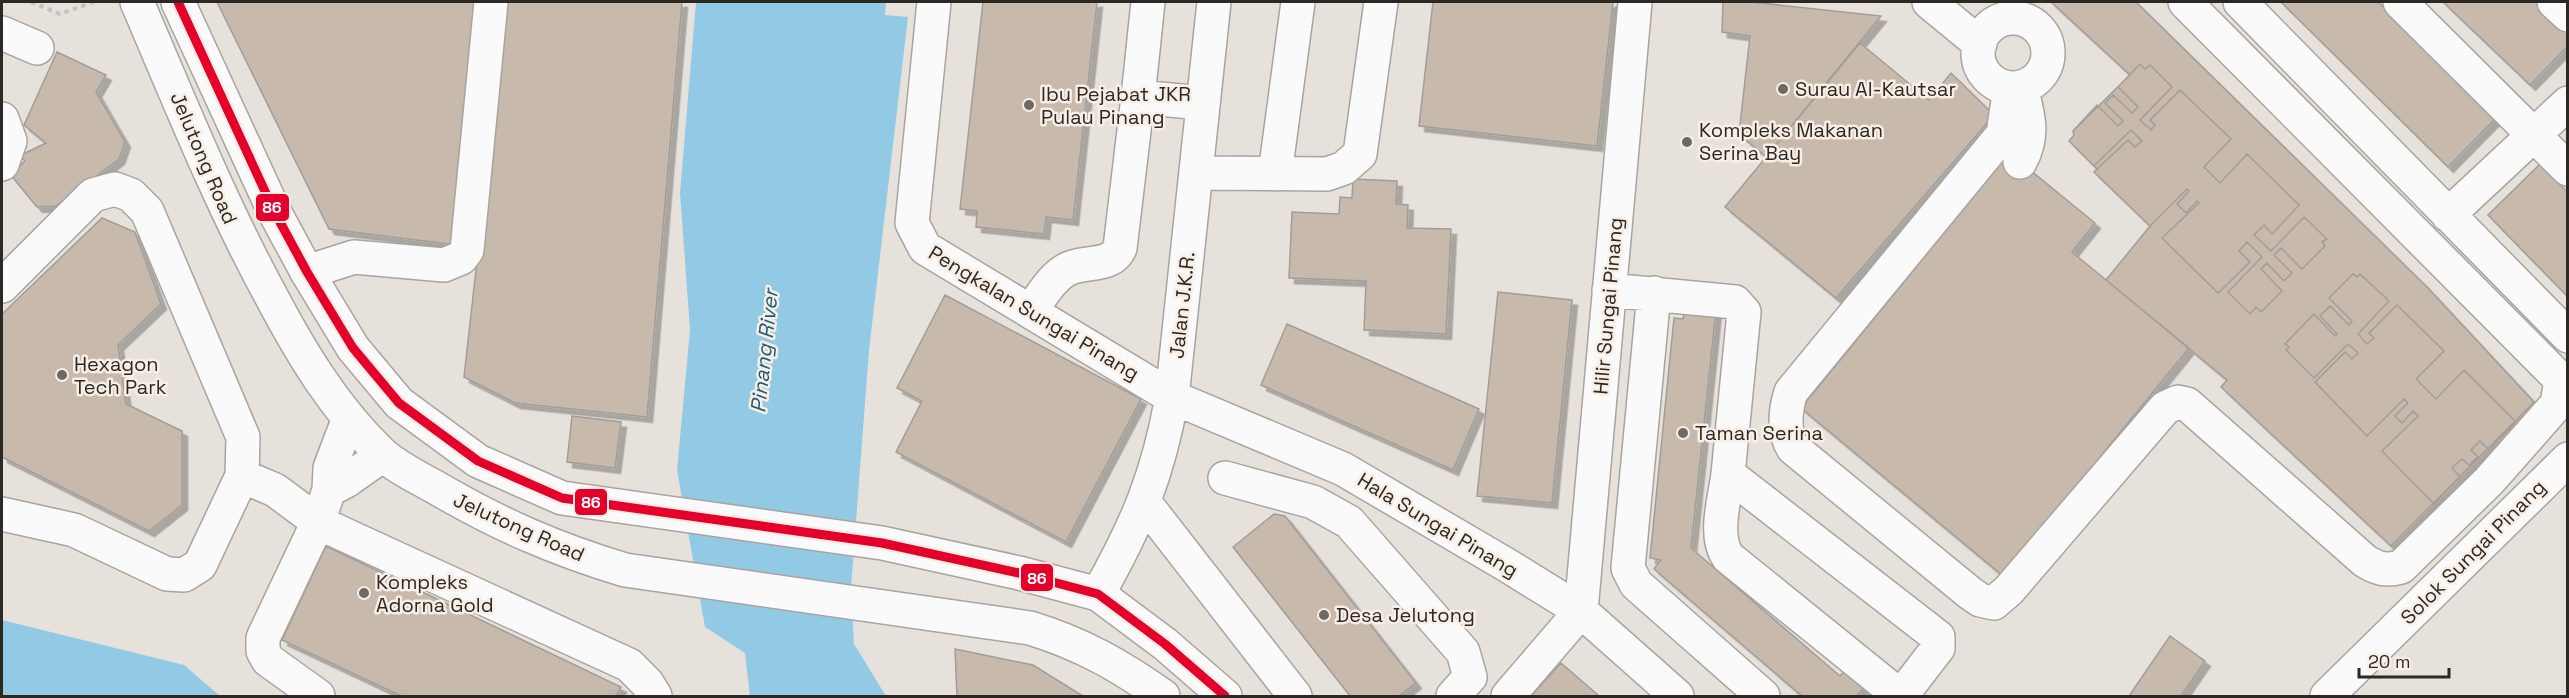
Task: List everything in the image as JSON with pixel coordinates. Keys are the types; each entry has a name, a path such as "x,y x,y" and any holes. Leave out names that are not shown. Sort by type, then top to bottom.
{"street":[{"name":"Jelutong Road","path":"136,2 231,223 318,378 382,455 484,516 562,551 625,570 1030,628 1070,640 1117,664 1162,696"},
{"name":"Jelutong Road","path":"178,2 274,211 307,272 353,348 399,403 478,461 562,498 882,543 1019,573 1098,594 1165,644 1225,696"},
{"path":"307,272 354,257 444,265 461,258 467,250 491,2"},
{"name":"Pengkalan Sungai Pinang","path":"934,2 912,223 925,248 1172,397"},
{"path":"1031,310 1058,275 1081,264 1112,260 1117,256 1120,248 1148,2"},
{"name":"Jalan J.K.R.","path":"1098,594 1129,538 1164,446 1172,397 1214,2"},
{"path":"1275,174 1298,2"},
{"path":"1196,173 1327,174 1344,168 1360,154 1381,2"},
{"name":"Hilir Sungai Pinang","path":"1581,612 1635,2"},
{"path":"1929,2 1980,44"},
{"path":"2015,88 2003,134 1791,392 1786,405 1787,438 1793,448 1980,600 1994,603 2001,598 2165,408 2178,402 2187,404 2376,568 2389,570 2401,567 2489,481 2557,404 2560,387 2558,377 2186,2"},
{"path":"2240,2 2568,336"},
{"path":"2400,2 2568,169"},
{"path":"2554,2 2568,15"},
{"path":"2003,10 2031,22 2040,30 2049,52 2047,64 2032,82 2015,88 1998,85 1988,78 1979,56 1980,44 2003,10"},
{"path":"2,33 37,48"},
{"path":"2015,88 2031,126 2029,142 2020,162"},
{"path":"1138,97 1202,103"},
{"path":"2448,215 2568,103"},
{"path":"2,119 10,141 2,164"},
{"path":"2,286 93,195 115,189 131,195 147,211 243,437 242,476 200,565 184,575 167,574 74,530 2,514"},
{"path":"1610,290 1735,302 1744,312 1720,534 1721,548 1728,557 1900,696 1938,648 1938,637 1728,474"},
{"path":"1654,293 1628,568 1636,584 1763,696"},
{"name":"Hala Sungai Pinang","path":"1172,397 1343,469 1581,612 1677,696"},
{"path":"318,696 268,660 263,651 263,638 318,522 329,490 330,468 349,418"},
{"path":"329,490 346,481 382,455"},
{"name":"Solok Sungai Pinang","path":"2327,696 2568,459"},
{"path":"242,476 275,490 318,522 629,665 647,683 655,696"},
{"path":"1225,478 1312,502 1349,522 1463,652 1470,676 1453,696"},
{"path":"2489,481 2518,508"},
{"path":"1144,503 1295,696"},
{"path":"1129,538 1171,549 1191,564"},
{"path":"1508,696 1581,612"}],"path":[{"path":"31,2 60,14 93,2"}],"water":[{"name":"Pinang River","path":"696,2 886,2 885,15 908,17 869,350 851,588 854,644 886,696 750,696 745,653 705,627 677,470 690,330 680,193"},
{"path":"2,620 184,665 220,696 2,696"}],"building":[{"path":"217,2 483,2 456,245 329,229"},
{"path":"506,2 682,2 647,417 515,403 464,377"},
{"name":"Ibu Pejabat JKR Pulau Pinang","path":"983,2 1097,2 1073,220 1046,217 1044,234 976,227 977,211 960,209"},
{"path":"1433,2 1613,2 1597,146 1419,126"},
{"name":"Surau Al-Kautsar","path":"1723,2 1751,2 1881,16 1766,157 1739,134 1750,36 1722,32"},
{"path":"2051,2 2136,2 2427,287 2534,402 2391,546 2221,387 2227,380 2106,280 2150,226 2094,172 2097,169 2069,141 2074,135 2073,131 2130,75"},
{"path":"2281,2 2378,2 2496,118 2448,167"},
{"path":"2443,2 2535,2 2568,33 2568,46 2530,85"},
{"path":"1860,43 1929,100 1951,73 1994,115 1836,298 1725,207"},
{"path":"57,52 106,75 96,92 125,142 119,159 56,206 37,207 10,174 25,161 19,156 46,143 24,125"},
{"path":"2140,64 2145,69 2150,65 2172,87 2140,120 2151,130 2155,125 2150,120 2180,90 2231,139 2204,167 2220,183 2247,154 2299,205 2272,234 2264,225 2254,235 2271,251 2304,217 2327,239 2322,242 2325,246 2302,269 2281,248 2274,255 2292,273 2284,281 2267,263 2261,269 2282,291 2261,312 2256,307 2250,314 2228,292 2262,257 2247,242 2239,251 2250,262 2218,293 2162,238 2199,203 2197,201 2186,213 2177,204 2189,191 2187,189 2150,226 2094,172 2128,140 2135,147 2142,141 2131,130 2094,166 2069,141 2074,135 2073,131 2097,105 2118,126 2123,121 2105,103 2113,95 2132,113 2138,107 2118,87"},
{"path":"2009,153 2095,223 2072,252 2189,348 2003,576 1801,408"},
{"path":"2540,164 2568,193 2568,297 2488,215"},
{"path":"1353,179 1397,181 1396,204 1408,205 1407,228 1451,229 1446,334 1364,330 1366,281 1289,278 1292,212 1339,214 1340,197 1352,198"},
{"name":"Hexagon Tech Park","path":"102,218 135,232 161,304 118,345 126,404 182,431 182,505 149,531 2,457 2,314"},
{"path":"2353,274 2357,277 2360,274 2389,301 2358,334 2367,344 2374,338 2369,333 2397,305 2444,351 2416,379 2436,399 2464,370 2516,422 2489,450 2480,441 2471,450 2478,457 2469,465 2462,459 2452,468 2460,477 2434,504 2382,451 2418,416 2413,411 2402,423 2395,416 2408,403 2404,399 2367,436 2315,382 2345,352 2352,359 2358,353 2348,344 2314,378 2286,350 2289,347 2285,344 2314,314 2335,336 2337,334 2320,316 2330,306 2349,325 2352,321 2329,298"},
{"path":"1498,292 1572,300 1552,503 1477,496"},
{"path":"945,295 1141,399 1066,542 896,452 922,401 897,388"},
{"name":"Taman Serina","path":"1685,306 1716,310 1691,548 1840,676 1846,669 1865,686 1857,696 1802,696 1654,569 1661,560 1650,558 1674,318 1683,319"},
{"path":"1287,324 1479,409 1453,470 1261,385"},
{"path":"572,416 621,422 615,468 567,462"},
{"name":"Desa Jelutong","path":"1274,514 1285,516 1416,683 1399,696 1350,696 1233,547"},
{"name":"Kompleks Adorna Gold","path":"326,546 621,687 616,696 401,696 282,640"},
{"path":"2170,636 2205,661 2181,696 2129,696"},
{"path":"955,649 1033,665 1083,696 957,696"},
{"path":"1561,663 1599,696 1531,696"}],"transit line":[{"name":"86","path":"178,2 274,211 307,272 353,348 399,403 478,461 562,498 882,543 1019,573 1098,594 1165,644 1225,696"}],"place":[{"name":"Surau Al-Kautsar","path":"1783,89"},
{"name":"Ibu Pejabat JKR Pulau Pinang","path":"1029,105"},
{"name":"Kompleks Makanan Serina Bay","path":"1687,142"},
{"name":"Hexagon Tech Park","path":"62,375"},
{"name":"Taman Serina","path":"1683,433"},
{"name":"Kompleks Adorna Gold","path":"364,593"},
{"name":"Desa Jelutong","path":"1324,615"}]}
